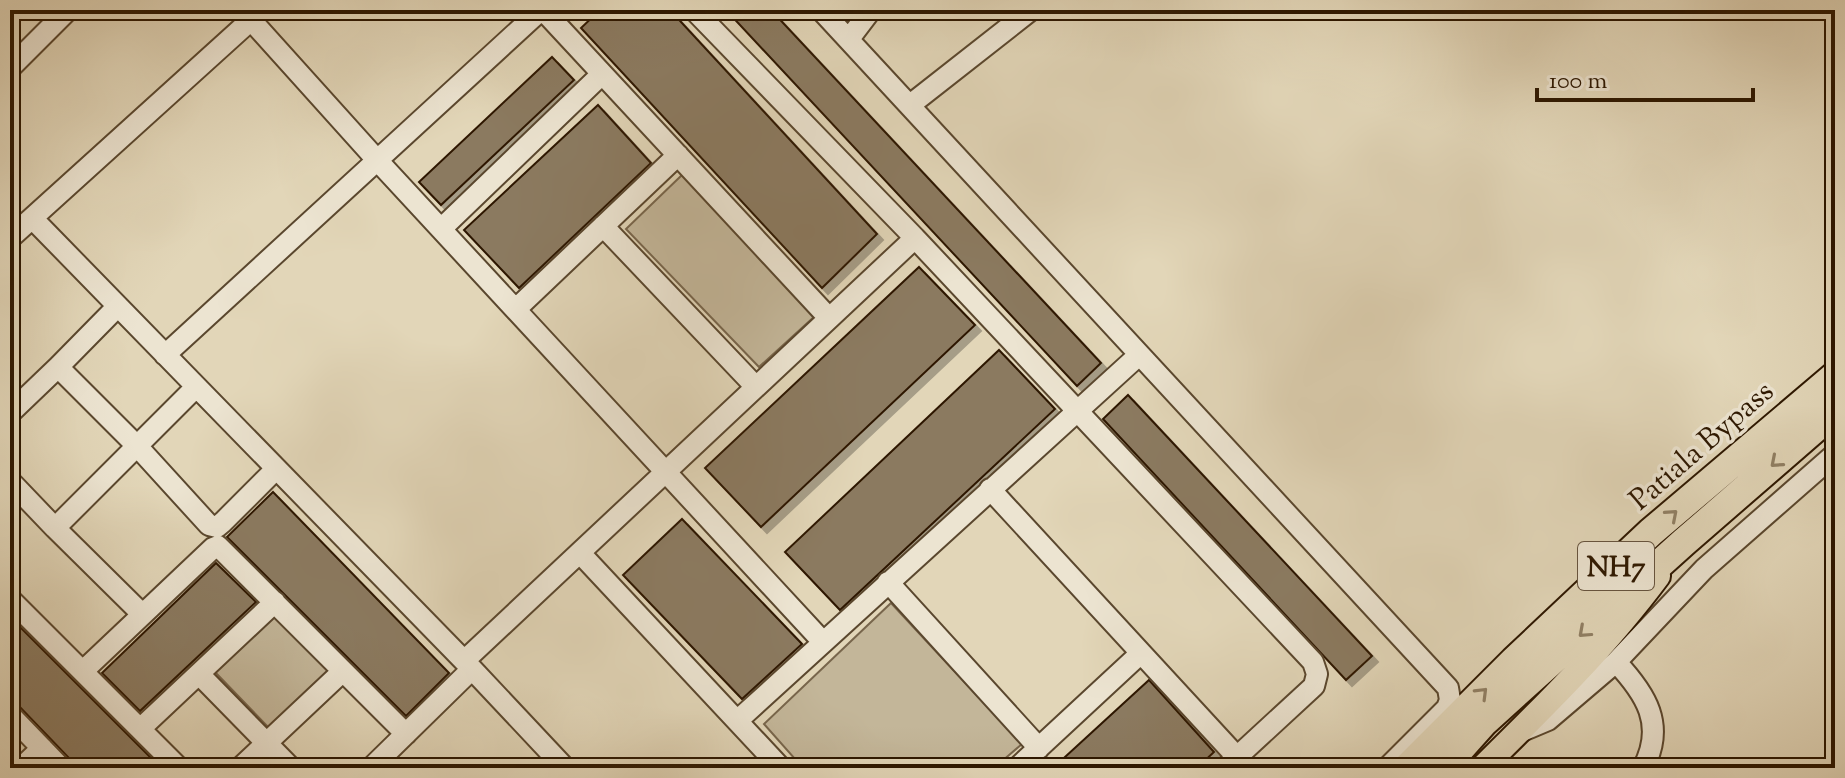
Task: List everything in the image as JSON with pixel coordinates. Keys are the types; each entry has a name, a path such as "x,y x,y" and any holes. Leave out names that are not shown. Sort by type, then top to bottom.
{"highway":[{"name":"Patiala Bypass","path":"1407,768 1514,661 1651,532 1835,376"},
{"name":"Patiala Bypass","path":"1684,542 1835,411"},
{"name":"NH7","path":"1443,768 1484,722 1684,542"}],"main road":[{"path":"1482,768 1631,612 1684,542"}],"street":[{"path":"10,68 68,10"},
{"path":"165,355 542,10 829,318"},
{"path":"694,10 915,238 1313,662 1317,674 1314,686 1231,762 1141,653 990,489"},
{"path":"821,10 1448,688 1450,700 1447,708 1387,768"},
{"path":"849,39 871,10"},
{"path":"910,105 1031,10"},
{"path":"565,768 117,307 19,225 252,14 377,160 823,642"},
{"path":"441,229 602,74"},
{"path":"516,309 678,155"},
{"path":"603,226 756,387"},
{"path":"371,768 580,553 915,238"},
{"path":"10,413 117,307"},
{"path":"737,721 1139,355"},
{"path":"58,367 137,446 209,525 217,527 223,522 276,469"},
{"path":"55,528 196,387"},
{"path":"1518,732 1548,720 1616,662 1704,569 1835,454"},
{"path":"10,481 142,614"},
{"path":"83,671 218,546 406,734"},
{"path":"580,553 781,768"},
{"path":"888,582 1039,748"},
{"path":"10,599 179,768"},
{"path":"140,729 275,602"},
{"path":"1017,768 1141,653"},
{"path":"1616,662 1638,686 1649,707 1654,730 1650,754 1643,768"},
{"path":"240,768 343,671"},
{"path":"199,674 291,768"},
{"path":"10,715 61,768"},
{"path":"21,768 42,748"}],"shaded area":[{"path":"683,174 815,316 759,367 626,229"},
{"path":"891,603 1022,744 994,768 803,768 764,724"},
{"path":"276,611 332,669 268,727 214,671"}],"building":[{"path":"600,10 670,10 877,234 822,288 581,28"},
{"path":"726,10 771,10 1101,363 1077,386"},
{"path":"552,57 574,80 441,205 419,182"},
{"path":"598,105 651,163 519,288 464,230"},
{"path":"919,267 975,325 761,527 705,468"},
{"path":"999,350 1055,409 840,610 785,552"},
{"path":"1128,395 1372,656 1346,680 1103,419"},
{"path":"273,492 449,673 406,716 227,537"},
{"path":"682,519 802,644 742,699 623,575"},
{"path":"216,563 256,602 140,711 102,673"},
{"path":"10,617 161,768 74,768 70,759 19,706 10,702"},
{"path":"1149,680 1214,752 1197,768 1053,768"}]}
